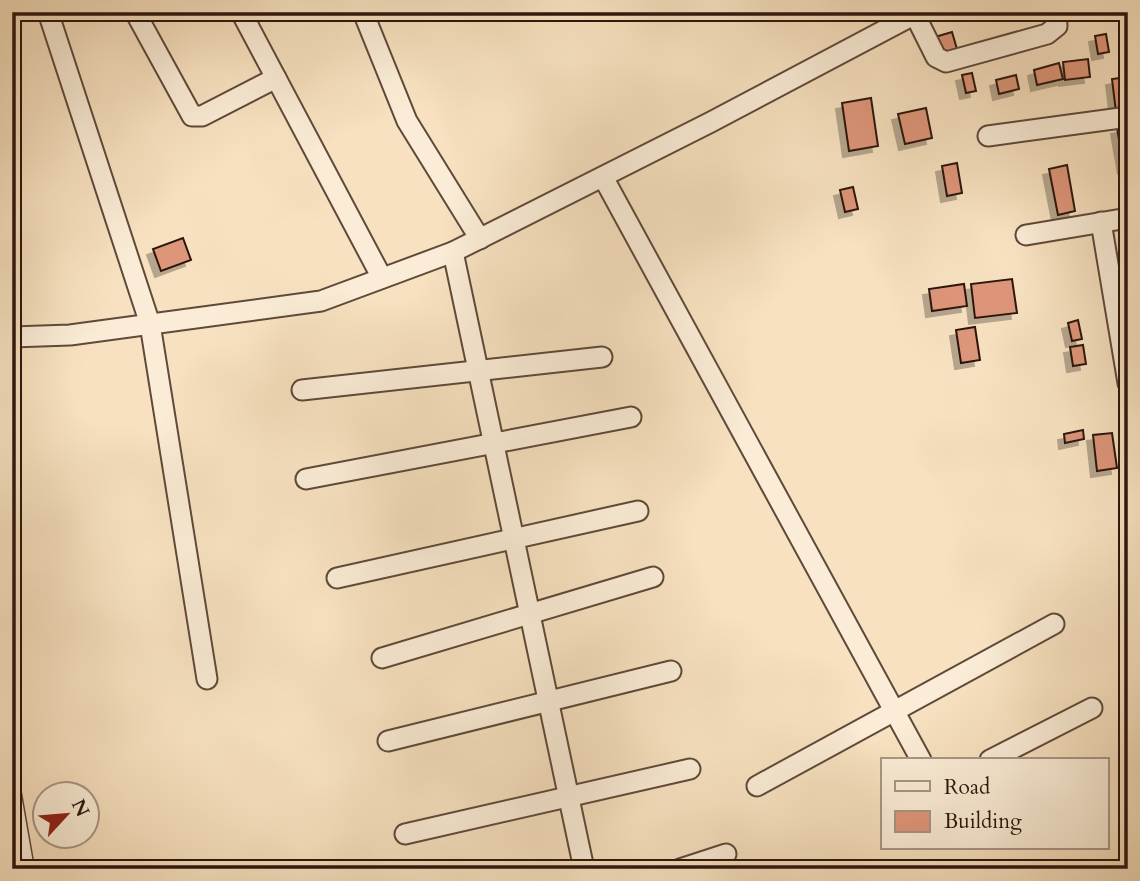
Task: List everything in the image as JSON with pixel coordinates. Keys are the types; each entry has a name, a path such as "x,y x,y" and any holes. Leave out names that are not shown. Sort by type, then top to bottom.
{"street":[{"path":"48,12 150,324 207,679"},
{"path":"135,12 192,116 202,116 276,78"},
{"path":"241,12 382,278"},
{"path":"363,12 407,121 480,239"},
{"path":"12,337 70,335 321,301 453,252 480,239 917,13 936,57 946,62 1047,34 1057,26 1056,12"},
{"path":"988,136 1128,117"},
{"path":"603,177 920,758"},
{"path":"1026,235 1128,218"},
{"path":"1101,222 1128,383"},
{"path":"453,252 584,869"},
{"path":"302,390 602,357"},
{"path":"306,479 631,417"},
{"path":"337,578 638,511"},
{"path":"382,658 653,577"},
{"path":"757,786 1054,624"},
{"path":"388,741 671,671"},
{"path":"994,758 1092,708"},
{"path":"405,834 690,769"},
{"path":"680,869 726,854"}],"lane":[{"path":"12,772 29,869"}],"building":[{"path":"952,32 957,49 940,54 935,37"},
{"path":"1106,34 1109,52 1098,54 1095,36"},
{"path":"1088,59 1090,77 1065,80 1063,62"},
{"path":"1059,63 1063,79 1037,85 1034,70"},
{"path":"972,73 976,91 966,93 962,75"},
{"path":"1016,75 1019,89 999,94 996,80"},
{"path":"1128,77 1128,110 1116,112 1112,79"},
{"path":"871,98 878,146 849,151 842,103"},
{"path":"926,108 932,138 905,144 898,114"},
{"path":"1128,126 1128,168 1124,168 1117,128"},
{"path":"957,163 962,193 947,196 942,166"},
{"path":"1067,165 1075,211 1058,215 1049,169"},
{"path":"853,187 858,209 845,212 840,190"},
{"path":"183,238 191,260 161,271 153,249"},
{"path":"1012,279 1017,313 975,318 971,284"},
{"path":"964,284 967,306 932,311 929,289"},
{"path":"1078,320 1082,339 1072,341 1068,323"},
{"path":"975,327 980,360 961,363 956,330"},
{"path":"1083,345 1086,364 1073,366 1070,347"},
{"path":"1083,430 1084,439 1065,443 1064,434"},
{"path":"1112,433 1117,468 1097,471 1093,435"}]}
